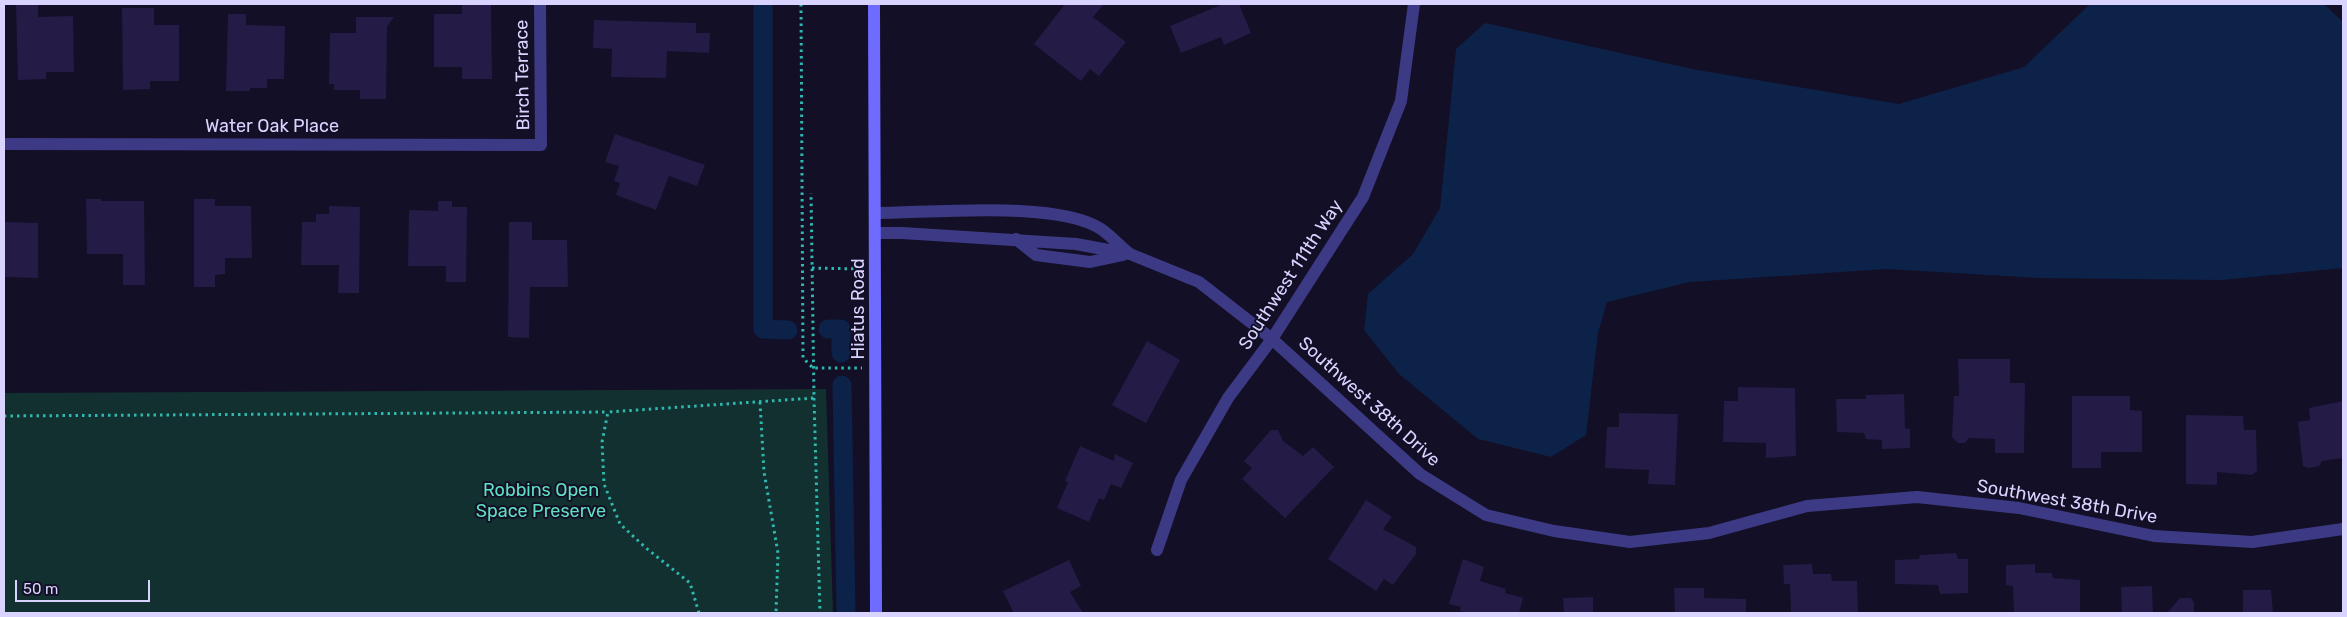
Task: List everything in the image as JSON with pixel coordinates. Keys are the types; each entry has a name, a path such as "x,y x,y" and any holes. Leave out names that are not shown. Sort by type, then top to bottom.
{"street":[{"name":"Birch Terrace","path":"540,4 541,145"},
{"name":"Hiatus Road","path":"874,4 876,613"},
{"name":"Southwest 111th Way","path":"1157,550 1181,480 1228,398 1272,339 1363,197 1401,101 1414,4"},
{"name":"Water Oak Place","path":"4,144 541,145"},
{"name":"Southwest 38th Drive","path":"876,213 1007,211 1063,215 1100,228 1130,254"},
{"name":"Southwest 38th Drive","path":"876,233 1016,239 1076,244 1130,254 1199,282 1272,339 1420,474 1486,515 1554,531 1630,542 1709,533 1807,506 1917,497 2019,508 2154,536 2252,542 2343,530"}],"path":[{"path":"801,4 803,358 813,368 876,368"},
{"path":"811,193 813,368 820,613"},
{"path":"812,268 860,269"},
{"path":"4,416 608,412 814,398"},
{"path":"760,402 764,472 778,553 776,613"},
{"path":"608,412 602,442 604,484 620,524 646,548 690,583 699,613"}],"green space":[{"name":"Robbins Open Space Preserve","path":"826,389 833,613 4,613 4,393"}],"water":[{"path":"2090,4 2324,4 2343,22 2343,268 2222,280 2039,278 1887,269 1690,282 1607,302 1598,333 1586,435 1551,457 1478,439 1399,374 1364,330 1368,294 1413,254 1440,208 1456,49 1485,23 1692,69 1899,104 2024,67"}],"building":[{"path":"16,4 38,4 38,17 73,16 74,72 46,72 46,79 18,80"},
{"path":"462,4 491,4 492,79 462,79 462,67 434,67 434,14 462,14"},
{"path":"1065,4 1104,4 1093,17 1126,42 1099,76 1090,69 1081,81 1034,44"},
{"path":"1223,4 1239,4 1251,33 1224,45 1221,37 1181,53 1170,26"},
{"path":"122,8 154,8 154,25 179,25 179,81 150,81 150,89 123,90"},
{"path":"228,14 246,14 246,25 285,26 284,79 267,79 267,88 250,88 250,91 226,91"},
{"path":"356,17 394,17 387,27 386,99 360,99 360,90 334,90 334,84 329,84 330,33 356,33"},
{"path":"594,20 696,23 696,33 710,33 709,53 667,51 666,78 611,77 612,49 593,48"},
{"path":"615,134 705,165 697,186 669,176 656,210 616,195 620,183 614,181 619,166 605,162"},
{"path":"86,199 144,201 145,285 123,285 123,254 87,254"},
{"path":"194,199 215,199 215,206 251,206 252,258 225,258 225,274 215,275 215,287 194,287"},
{"path":"438,201 452,201 452,207 467,207 466,282 446,282 446,266 408,266 409,210 438,211"},
{"path":"329,206 360,207 359,293 338,293 339,265 301,265 302,222 316,222 316,214 329,214"},
{"path":"4,222 38,223 38,278 4,277"},
{"path":"509,222 532,222 532,240 567,240 568,287 530,287 529,338 508,337"},
{"path":"1147,341 1180,360 1146,423 1112,405"},
{"path":"1958,359 2010,359 2010,383 2025,383 2024,453 1995,453 1995,439 1969,438 1965,443 1958,443 1952,437 1954,396 1959,396"},
{"path":"1738,387 1795,388 1796,456 1766,458 1766,443 1723,442 1724,401 1738,401"},
{"path":"1904,394 1905,428 1910,429 1910,448 1882,449 1882,440 1866,439 1864,433 1837,432 1836,399 1866,399 1866,395"},
{"path":"2072,396 2130,396 2130,410 2142,411 2142,452 2101,452 2101,468 2072,468"},
{"path":"2343,401 2343,458 2322,461 2319,466 2309,468 2303,466 2298,422 2310,420 2309,408"},
{"path":"1619,413 1678,414 1675,485 1648,484 1649,470 1605,468 1607,427 1619,427"},
{"path":"2186,415 2243,416 2244,430 2256,430 2257,471 2252,475 2217,472 2217,485 2186,484"},
{"path":"1271,430 1278,430 1283,441 1303,456 1313,447 1334,467 1285,518 1242,479 1252,468 1244,461"},
{"path":"1080,446 1114,461 1115,454 1133,463 1121,488 1111,484 1104,500 1099,498 1089,522 1057,508 1068,482 1065,481"},
{"path":"1366,500 1392,517 1383,529 1416,547 1416,554 1393,585 1384,579 1376,591 1328,559"},
{"path":"1956,553 1958,559 1968,559 1968,593 1940,594 1938,585 1895,584 1895,560 1919,559 1920,555"},
{"path":"1463,559 1484,567 1480,581 1506,589 1505,593 1523,598 1519,613 1468,613 1460,611 1461,607 1449,604"},
{"path":"1069,560 1081,586 1070,592 1083,613 1014,613 1003,591"},
{"path":"1812,564 1813,574 1831,574 1832,581 1857,581 1858,613 1791,613 1790,584 1784,584 1783,565"},
{"path":"2035,564 2035,573 2052,573 2053,578 2080,580 2080,613 2014,613 2013,586 2006,585 2006,565"},
{"path":"2152,586 2153,613 2122,613 2121,587"},
{"path":"1674,588 1704,588 1704,598 1746,599 1746,613 1675,613"},
{"path":"2243,590 2271,590 2273,613 2243,613"},
{"path":"1593,597 1593,613 1564,613 1563,598"},
{"path":"2180,598 2191,598 2194,603 2194,613 2167,613"}],"waterway":[{"path":"763,4 763,329 788,330"},
{"path":"828,329 841,329 841,353"},
{"path":"842,385 846,613"}]}
